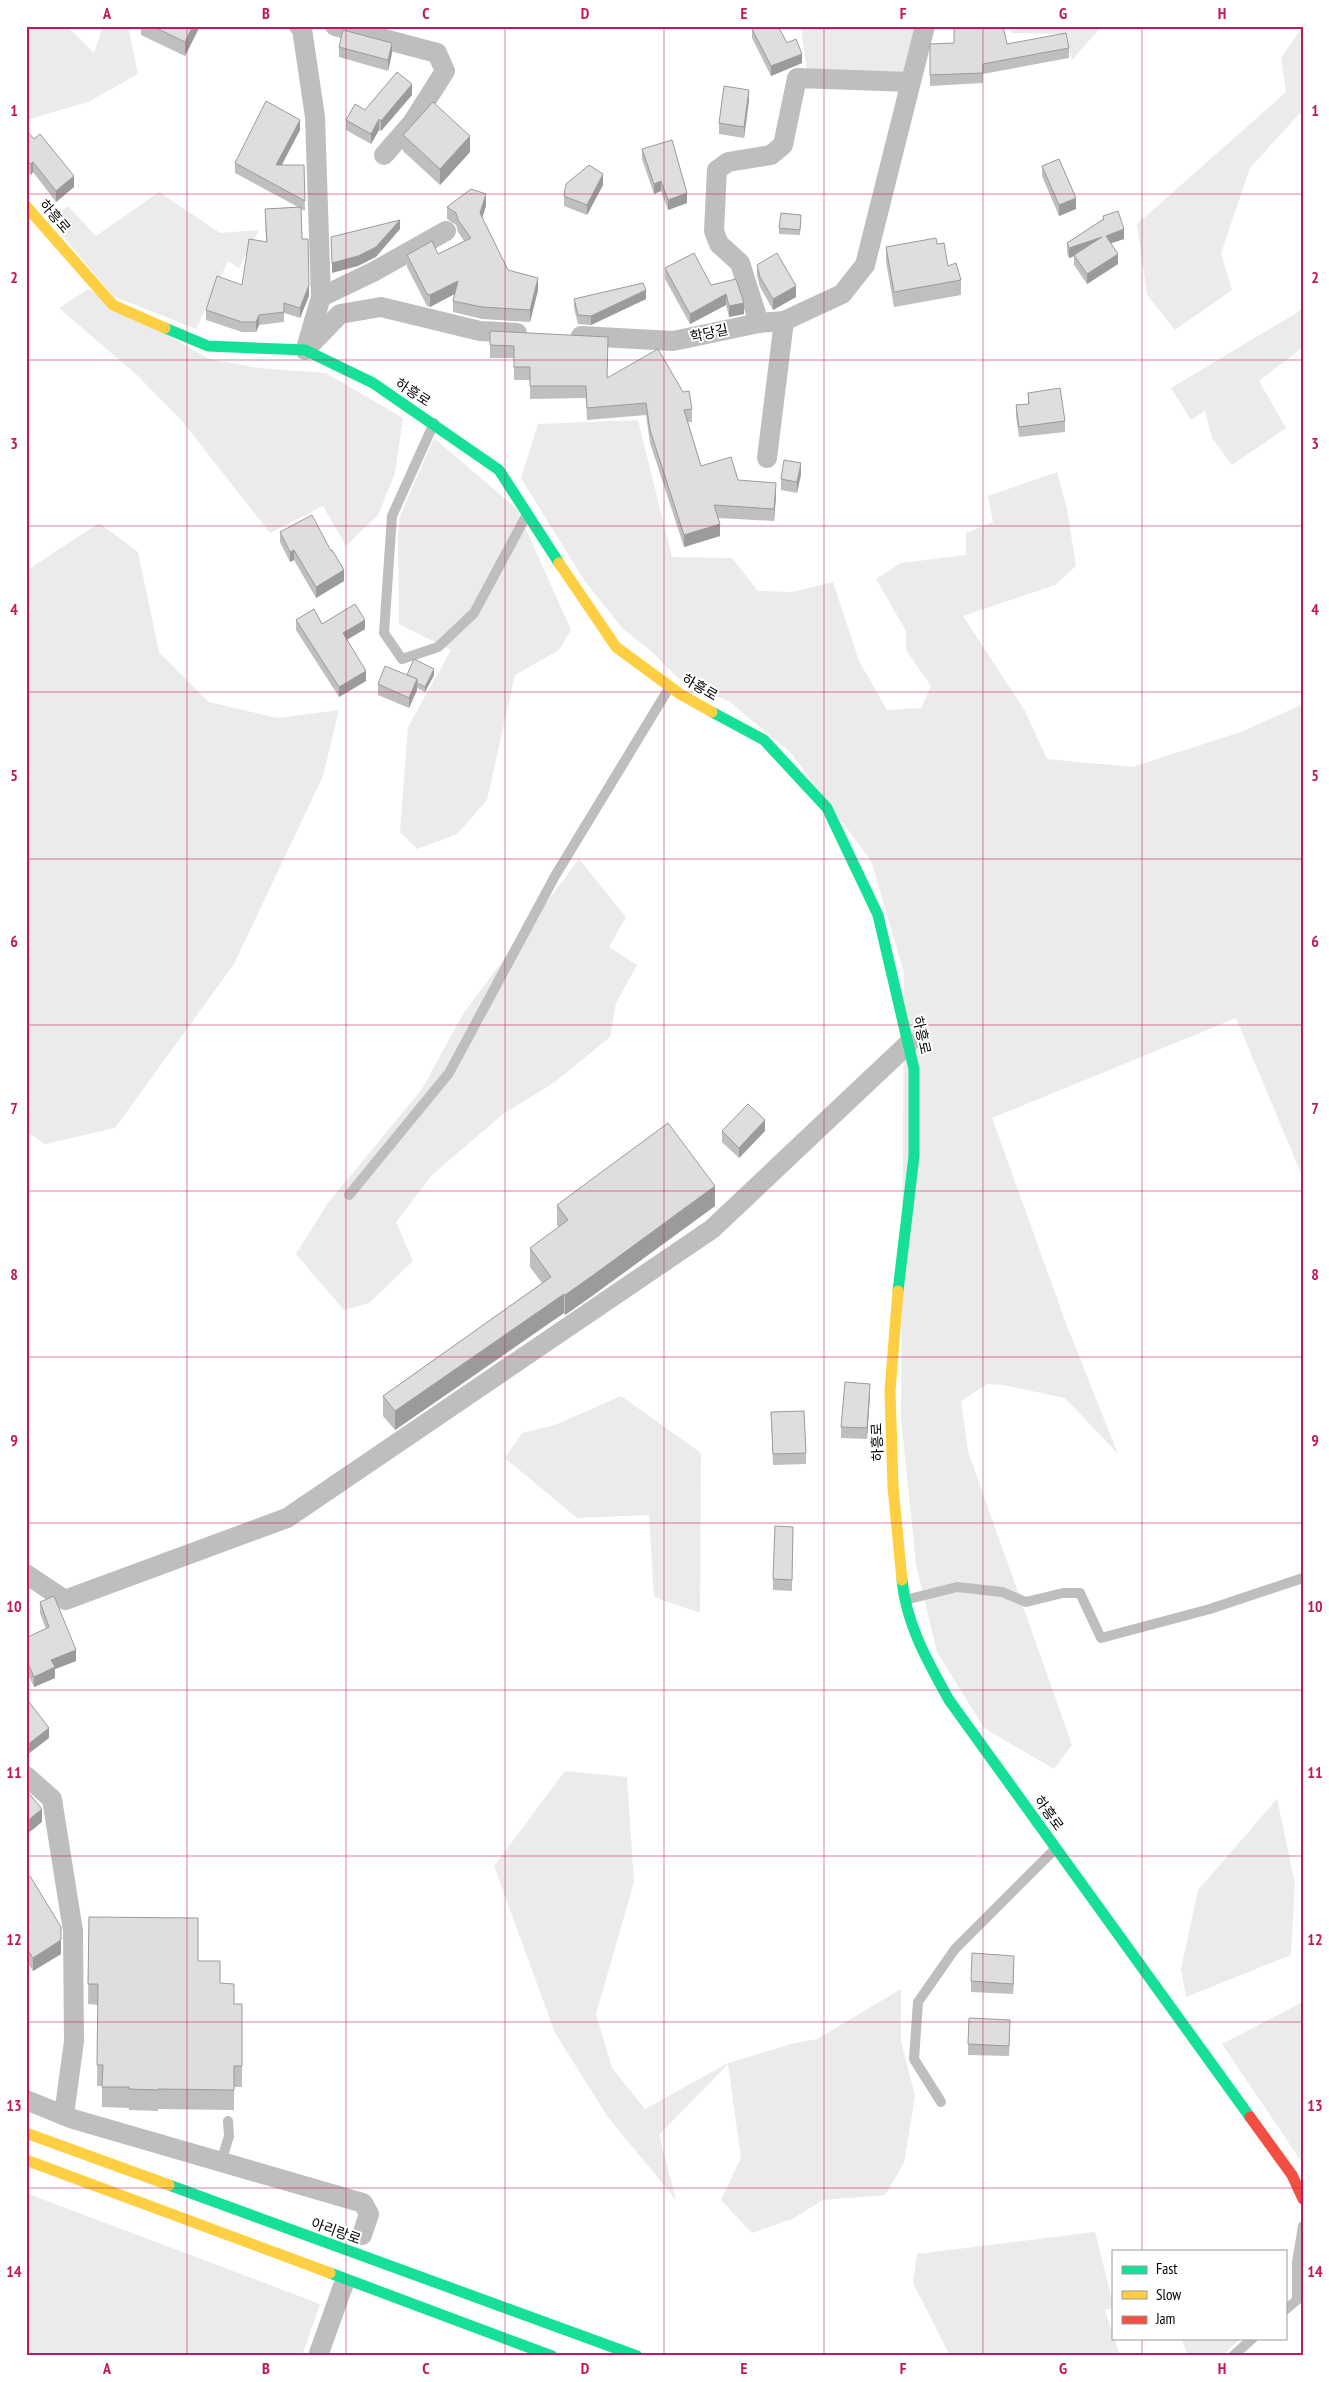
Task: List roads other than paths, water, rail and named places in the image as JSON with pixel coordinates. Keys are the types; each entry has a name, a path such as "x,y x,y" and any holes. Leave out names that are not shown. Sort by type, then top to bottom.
{"main road":[{"name":"하흥로","path":"26,206 113,305 208,346 305,350 373,383 434,423 499,470 588,608 616,647 670,687 764,740 827,808 878,915 914,1069 914,1156 900,1262 890,1390 893,1487 904,1600 920,1647 948,1700 1292,2175 1303,2199"},
{"name":"아리랑로","path":"26,2133 637,2356"},
{"path":"26,2160 552,2356"}],"street":[{"path":"305,350 321,297 315,117 300,28 329,26"},
{"path":"335,26 437,53 445,71 412,123 384,155"},
{"name":"학당길","path":"305,350 340,314 381,307 480,331 672,341 759,322 784,321 842,294 865,265 925,26"},
{"path":"759,322 740,263 720,244 714,231 717,170 728,162 771,155 783,146 797,78 910,82"},
{"path":"321,297 373,272 446,231"},
{"path":"767,458 784,321"},
{"path":"26,1574 65,1600 288,1518 712,1229 908,1043"},
{"path":"26,1776 52,1799 73,1931 74,2041 64,2115"},
{"path":"26,2100 64,2115 363,2203 369,2214 362,2235"},
{"path":"318,2356 343,2286"}],"lane":[{"path":"434,423 392,516 384,633 402,659 438,647 474,613 527,512"},
{"path":"349,1195 449,1073 555,876 670,687"},
{"path":"904,1600 957,1587 1002,1592 1026,1602 1063,1593 1080,1593 1101,1638 1210,1609 1303,1578"},
{"path":"941,2102 914,2059 918,2002 955,1950 1056,1848"},
{"path":"221,2162 229,2136 228,2121"},
{"path":"1286,2309 1297,2300 1298,2262 1303,2226"},
{"path":"1233,2356 1251,2340"}]}
